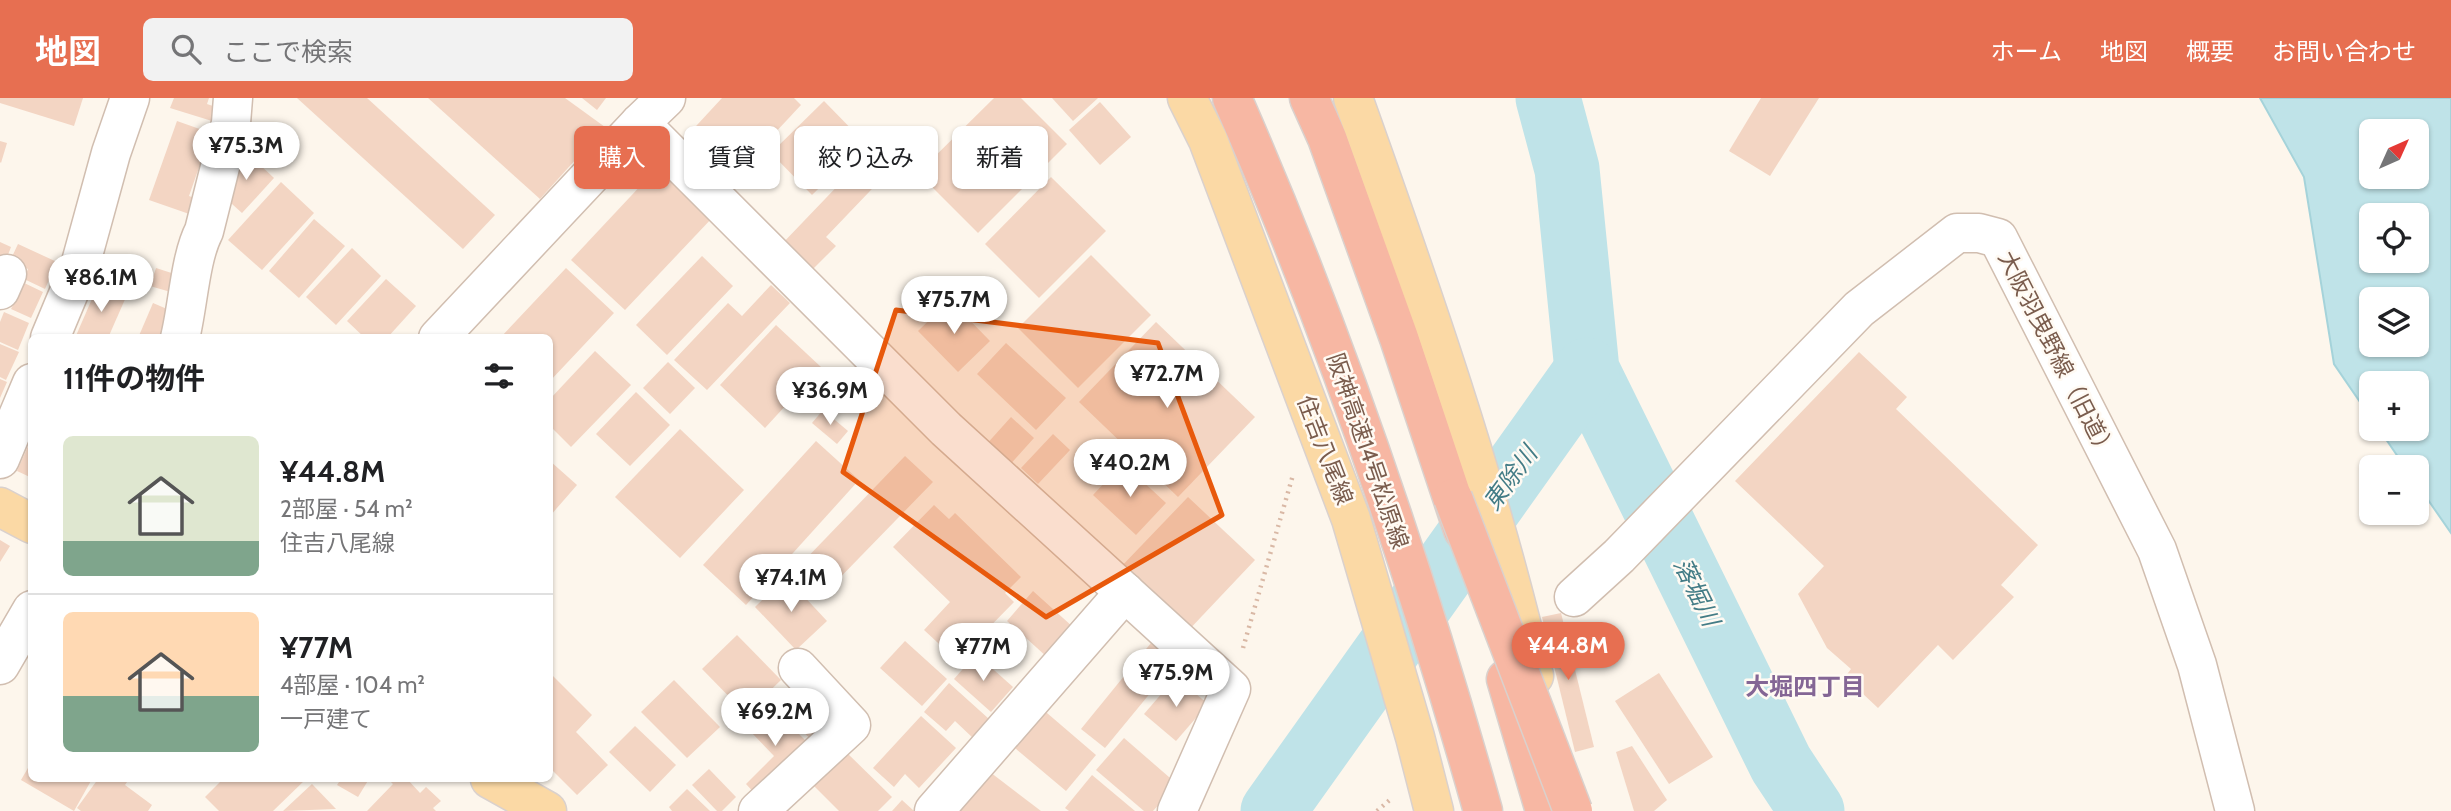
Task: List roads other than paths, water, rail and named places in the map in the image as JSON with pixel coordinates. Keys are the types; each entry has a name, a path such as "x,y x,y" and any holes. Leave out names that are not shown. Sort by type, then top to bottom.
{"highway":[{"name":"阪神高速14号松原線","path":"1231,98 1262,167 1343,376 1413,580 1483,811"},
{"path":"1309,98 1327,138 1453,498 1545,811"},
{"path":"1453,498 1573,811"},
{"path":"1469,763 1477,811"}],"main road":[{"name":"住吉八尾線","path":"1187,98 1208,141 1350,519 1415,737 1434,811"},
{"path":"1353,98 1449,377 1514,590 1566,811"},
{"path":"0,507 28,522"},
{"path":"495,782 547,811"}],"street":[{"path":"52,334 80,266 111,153 130,98"},
{"path":"181,334 188,309 197,244 204,231 231,123 233,98"},
{"path":"442,334 653,111 946,429 1231,689 1177,811"},
{"name":"大阪羽曳野線（旧道）","path":"1574,597 1687,488 1859,309 1957,233 1979,233 1998,238 2157,550 2197,665 2235,811"},
{"path":"0,459 28,392"},
{"path":"934,811 1125,593"},
{"path":"0,665 28,617"},
{"path":"758,811 851,725 798,668"}],"water":[{"path":"2260,98 2451,98 2451,533 2429,501 2429,455 2397,455 2387,441 2429,441 2429,371 2359,371 2359,400 2334,364 2304,177"}],"waterway":[{"name":"落堀川","path":"1548,98 1567,169 1587,370 1781,764 1812,811"},
{"name":"東除川","path":"1273,811 1587,370"}],"district":[{"name":"大堀四丁目","path":"1805,686"}]}
